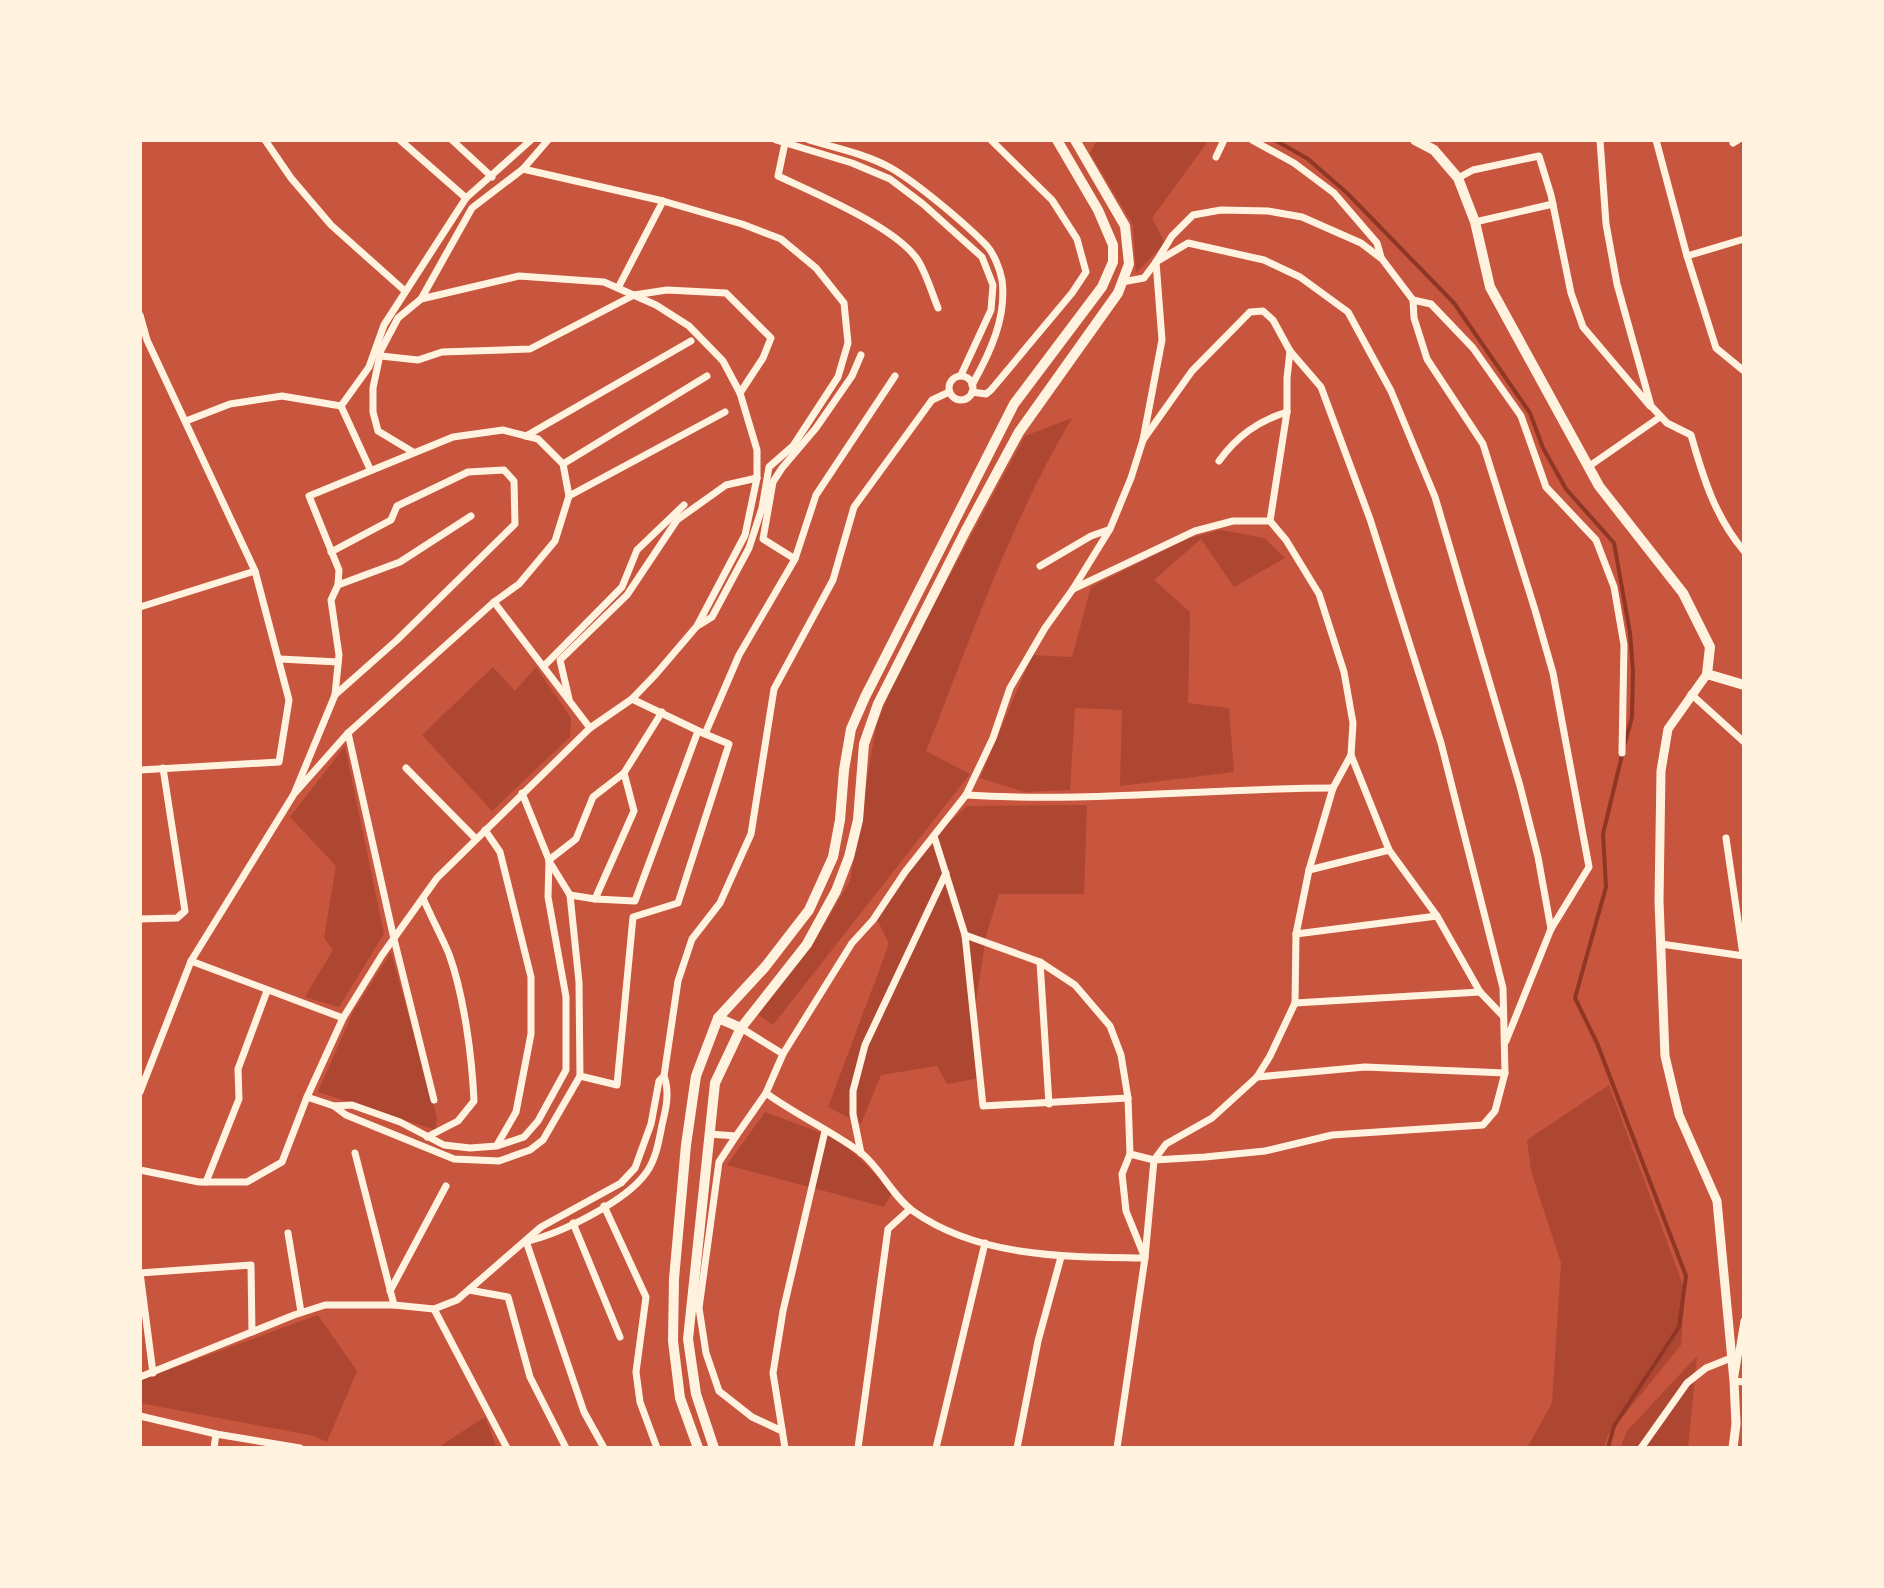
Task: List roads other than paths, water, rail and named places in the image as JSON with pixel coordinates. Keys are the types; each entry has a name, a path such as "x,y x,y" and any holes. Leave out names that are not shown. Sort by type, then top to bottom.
{"main road":[{"path":"698,1448 680,1398 673,1341 674,1279 686,1145 696,1076 718,1018 771,959 809,910 833,857 851,729 865,697 1014,404 1102,287 1113,262 1113,245 1098,210 1057,140"},
{"path":"714,1448 696,1394 688,1339 715,1083 741,1028 807,944 836,891 858,820 864,744 878,704 1019,432 1112,303 1129,264 1125,226 1075,140"},
{"path":"1415,140 1434,150 1458,178 1475,222 1490,287 1599,486 1683,593 1710,647 1707,674 1744,685"},
{"path":"718,1018 741,1028"}],"street":[{"path":"265,140 291,178 331,225 405,291"},
{"path":"400,140 466,198"},
{"path":"452,140 492,177"},
{"path":"413,452 378,431 373,412 373,388 381,356 398,318 421,299 472,208 523,169 548,140"},
{"path":"776,140 852,163 890,179 982,257 993,285 991,310 961,375 952,379 949,392"},
{"path":"809,140 891,168 929,196 988,248 1002,278 1000,319 989,354 972,388 961,400 949,392"},
{"path":"961,375 968,378 972,388 986,394 991,390 1086,272 1077,239 1052,200 991,140"},
{"path":"1216,157 1224,140"},
{"path":"1252,140 1294,163 1334,193 1377,243 1382,259"},
{"path":"1600,140 1606,224 1617,284 1651,406"},
{"path":"1656,140 1716,348 1744,370"},
{"path":"341,406 369,367 384,325 466,198 528,141"},
{"path":"785,143 778,176 837,204 894,237 918,259 938,308"},
{"path":"1458,178 1473,170 1539,156 1553,204 1571,293 1583,327 1660,417 1691,435 1709,495 1729,533 1744,551"},
{"path":"523,169 663,201 781,239 816,268 844,303 848,343 838,377 793,446 769,467 762,508 749,548 712,617 697,626"},
{"path":"618,288 663,201"},
{"path":"1475,222 1553,204"},
{"path":"1122,282 1144,278 1172,236 1193,215 1221,210 1268,211 1302,217 1361,243 1382,259 1413,300 1414,318 1427,359 1483,444 1553,673 1589,867 1551,929 1504,1047"},
{"path":"1687,256 1744,239"},
{"path":"1156,262 1188,243 1264,260 1300,277 1348,312 1391,391 1435,497 1520,786 1538,857 1551,929"},
{"path":"782,1431 752,1417 719,1391 704,1338 699,1308 719,1162 766,1093 783,1054 852,943 873,920 905,872 966,795 993,738 1010,688 1110,529 1143,440 1162,340 1156,262"},
{"path":"140,1170 206,1182 247,1182 282,1162 343,1018 437,878 590,728 632,699 656,674 697,626 745,535 757,478 757,450 740,393 723,361 689,326 656,305 604,282 519,276 421,299"},
{"path":"381,356 418,360 442,352 530,349 634,295 667,290 726,293 771,338 763,358 740,393"},
{"path":"1413,300 1431,304 1473,348 1521,416 1546,487 1596,540 1614,587 1624,645 1622,753"},
{"path":"1130,1154 1154,1160 1265,1151 1332,1135 1483,1125 1495,1111 1505,1073 1503,988 1445,758 1370,519 1321,387 1290,351 1273,320 1263,311 1250,312 1192,371 1143,440"},
{"path":"140,315 144,342 186,421 255,571 289,700 279,762 140,770"},
{"path":"526,436 691,341"},
{"path":"1117,1448 1145,1258 1154,1160 1166,1144 1212,1118 1257,1077 1295,1003 1296,934 1309,870 1333,788 1351,755 1353,723 1344,672 1319,594 1286,540 1270,521 1287,412 1290,351"},
{"path":"795,559 763,539 773,482 830,409 852,376 861,355"},
{"path":"563,464 707,376"},
{"path":"570,895 635,901 702,732 739,655 795,559 816,495 895,376"},
{"path":"526,1241 547,1236 604,1206 628,1192 646,1173 656,1151 668,1088 664,1076 678,981 692,939 720,903 751,834 774,689 833,580 854,507 932,400 949,392"},
{"path":"186,421 230,404 282,396 341,406"},
{"path":"341,406 370,469"},
{"path":"569,496 725,412"},
{"path":"1219,461 1232,443 1250,428 1287,412"},
{"path":"1588,467 1660,417"},
{"path":"140,1092 191,961 294,794 335,695 339,655 331,600 338,585 339,570 309,496 453,437 503,430 538,439 563,464 569,496 555,541 519,584 494,602 348,733 294,794"},
{"path":"331,552 391,520 397,506 468,472 504,470 514,481 515,524 397,640 335,695"},
{"path":"569,699 560,660 627,595 677,520 726,485 757,478"},
{"path":"544,666 622,587 637,550 684,505"},
{"path":"338,585 400,562 471,516"},
{"path":"1073,589 1195,531 1233,521 1270,521"},
{"path":"1040,566 1091,536 1110,529"},
{"path":"140,607 255,571"},
{"path":"494,602 590,728"},
{"path":"280,659 338,662"},
{"path":"1707,674 1668,729 1661,771 1661,944 1665,1056 1679,1115 1717,1201 1731,1358 1739,1381"},
{"path":"1691,694 1744,742"},
{"path":"580,1076 617,1085 633,917 678,903 729,744 632,699"},
{"path":"549,860 576,839 593,797 624,773 662,712"},
{"path":"348,733 434,1100"},
{"path":"1351,755 1389,850 1437,916 1480,992 1503,1016"},
{"path":"140,919 177,918 185,911 163,768"},
{"path":"406,768 476,839"},
{"path":"595,899 634,811 624,773"},
{"path":"966,795 1032,799 1248,788 1333,788"},
{"path":"307,1097 454,1159 489,1162 530,1150 543,1140 580,1076 579,982 570,895 549,860 522,793"},
{"path":"485,830 500,852 531,977 531,1034 516,1112 497,1146"},
{"path":"934,836 965,935 983,1106 1128,1098"},
{"path":"1661,944 1744,956 1726,838"},
{"path":"1309,870 1389,850"},
{"path":"334,1106 352,1105 444,1145 470,1148 497,1146 524,1137 538,1121 566,1070 566,997 548,897 549,860"},
{"path":"861,1153 853,1114 853,1091 865,1045 946,873"},
{"path":"423,898 449,956 466,1026 474,1101 458,1121 427,1137"},
{"path":"1296,934 1437,916"},
{"path":"965,935 1040,962 1075,985 1110,1026 1121,1055 1128,1098 1130,1154 1122,1174 1126,1211 1145,1258"},
{"path":"191,961 343,1018"},
{"path":"1040,962 1049,1104"},
{"path":"206,1182 239,1099 238,1069 267,991"},
{"path":"1295,1003 1480,992"},
{"path":"741,1028 783,1054"},
{"path":"1257,1077 1365,1067 1505,1073"},
{"path":"140,1377 325,1305 394,1305 434,1309 457,1300 541,1227 621,1183 635,1168 651,1124 659,1081 664,1076"},
{"path":"766,1093 861,1153 910,1209 939,1226 985,1243 1061,1257 1145,1258"},
{"path":"785,1448 773,1373 783,1311 825,1131"},
{"path":"709,1134 736,1136"},
{"path":"355,1153 394,1305"},
{"path":"390,1291 446,1186"},
{"path":"604,1206 646,1297 636,1372 640,1402 657,1448"},
{"path":"858,1448 888,1229 910,1209"},
{"path":"573,1223 620,1337"},
{"path":"288,1233 301,1312"},
{"path":"526,1241 584,1412 604,1448"},
{"path":"936,1448 985,1243"},
{"path":"1017,1448 1038,1341 1061,1257"},
{"path":"153,1373 140,1273 251,1265 252,1332"},
{"path":"469,1290 508,1297 530,1377 566,1448"},
{"path":"434,1309 507,1448"},
{"path":"1733,1448 1744,1321"},
{"path":"1641,1448 1687,1383 1706,1368 1731,1358"},
{"path":"140,1416 216,1434 300,1448"},
{"path":"214,1448 216,1434"}],"waterway":[{"path":"1275,140 1308,159 1347,193 1454,303 1530,413 1543,448 1566,489 1614,543 1630,633 1633,671 1632,717 1625,743"},
{"path":"1608,1448 1614,1426 1679,1327 1686,1276 1597,1043 1575,998 1606,887 1603,834 1623,751"}]}
